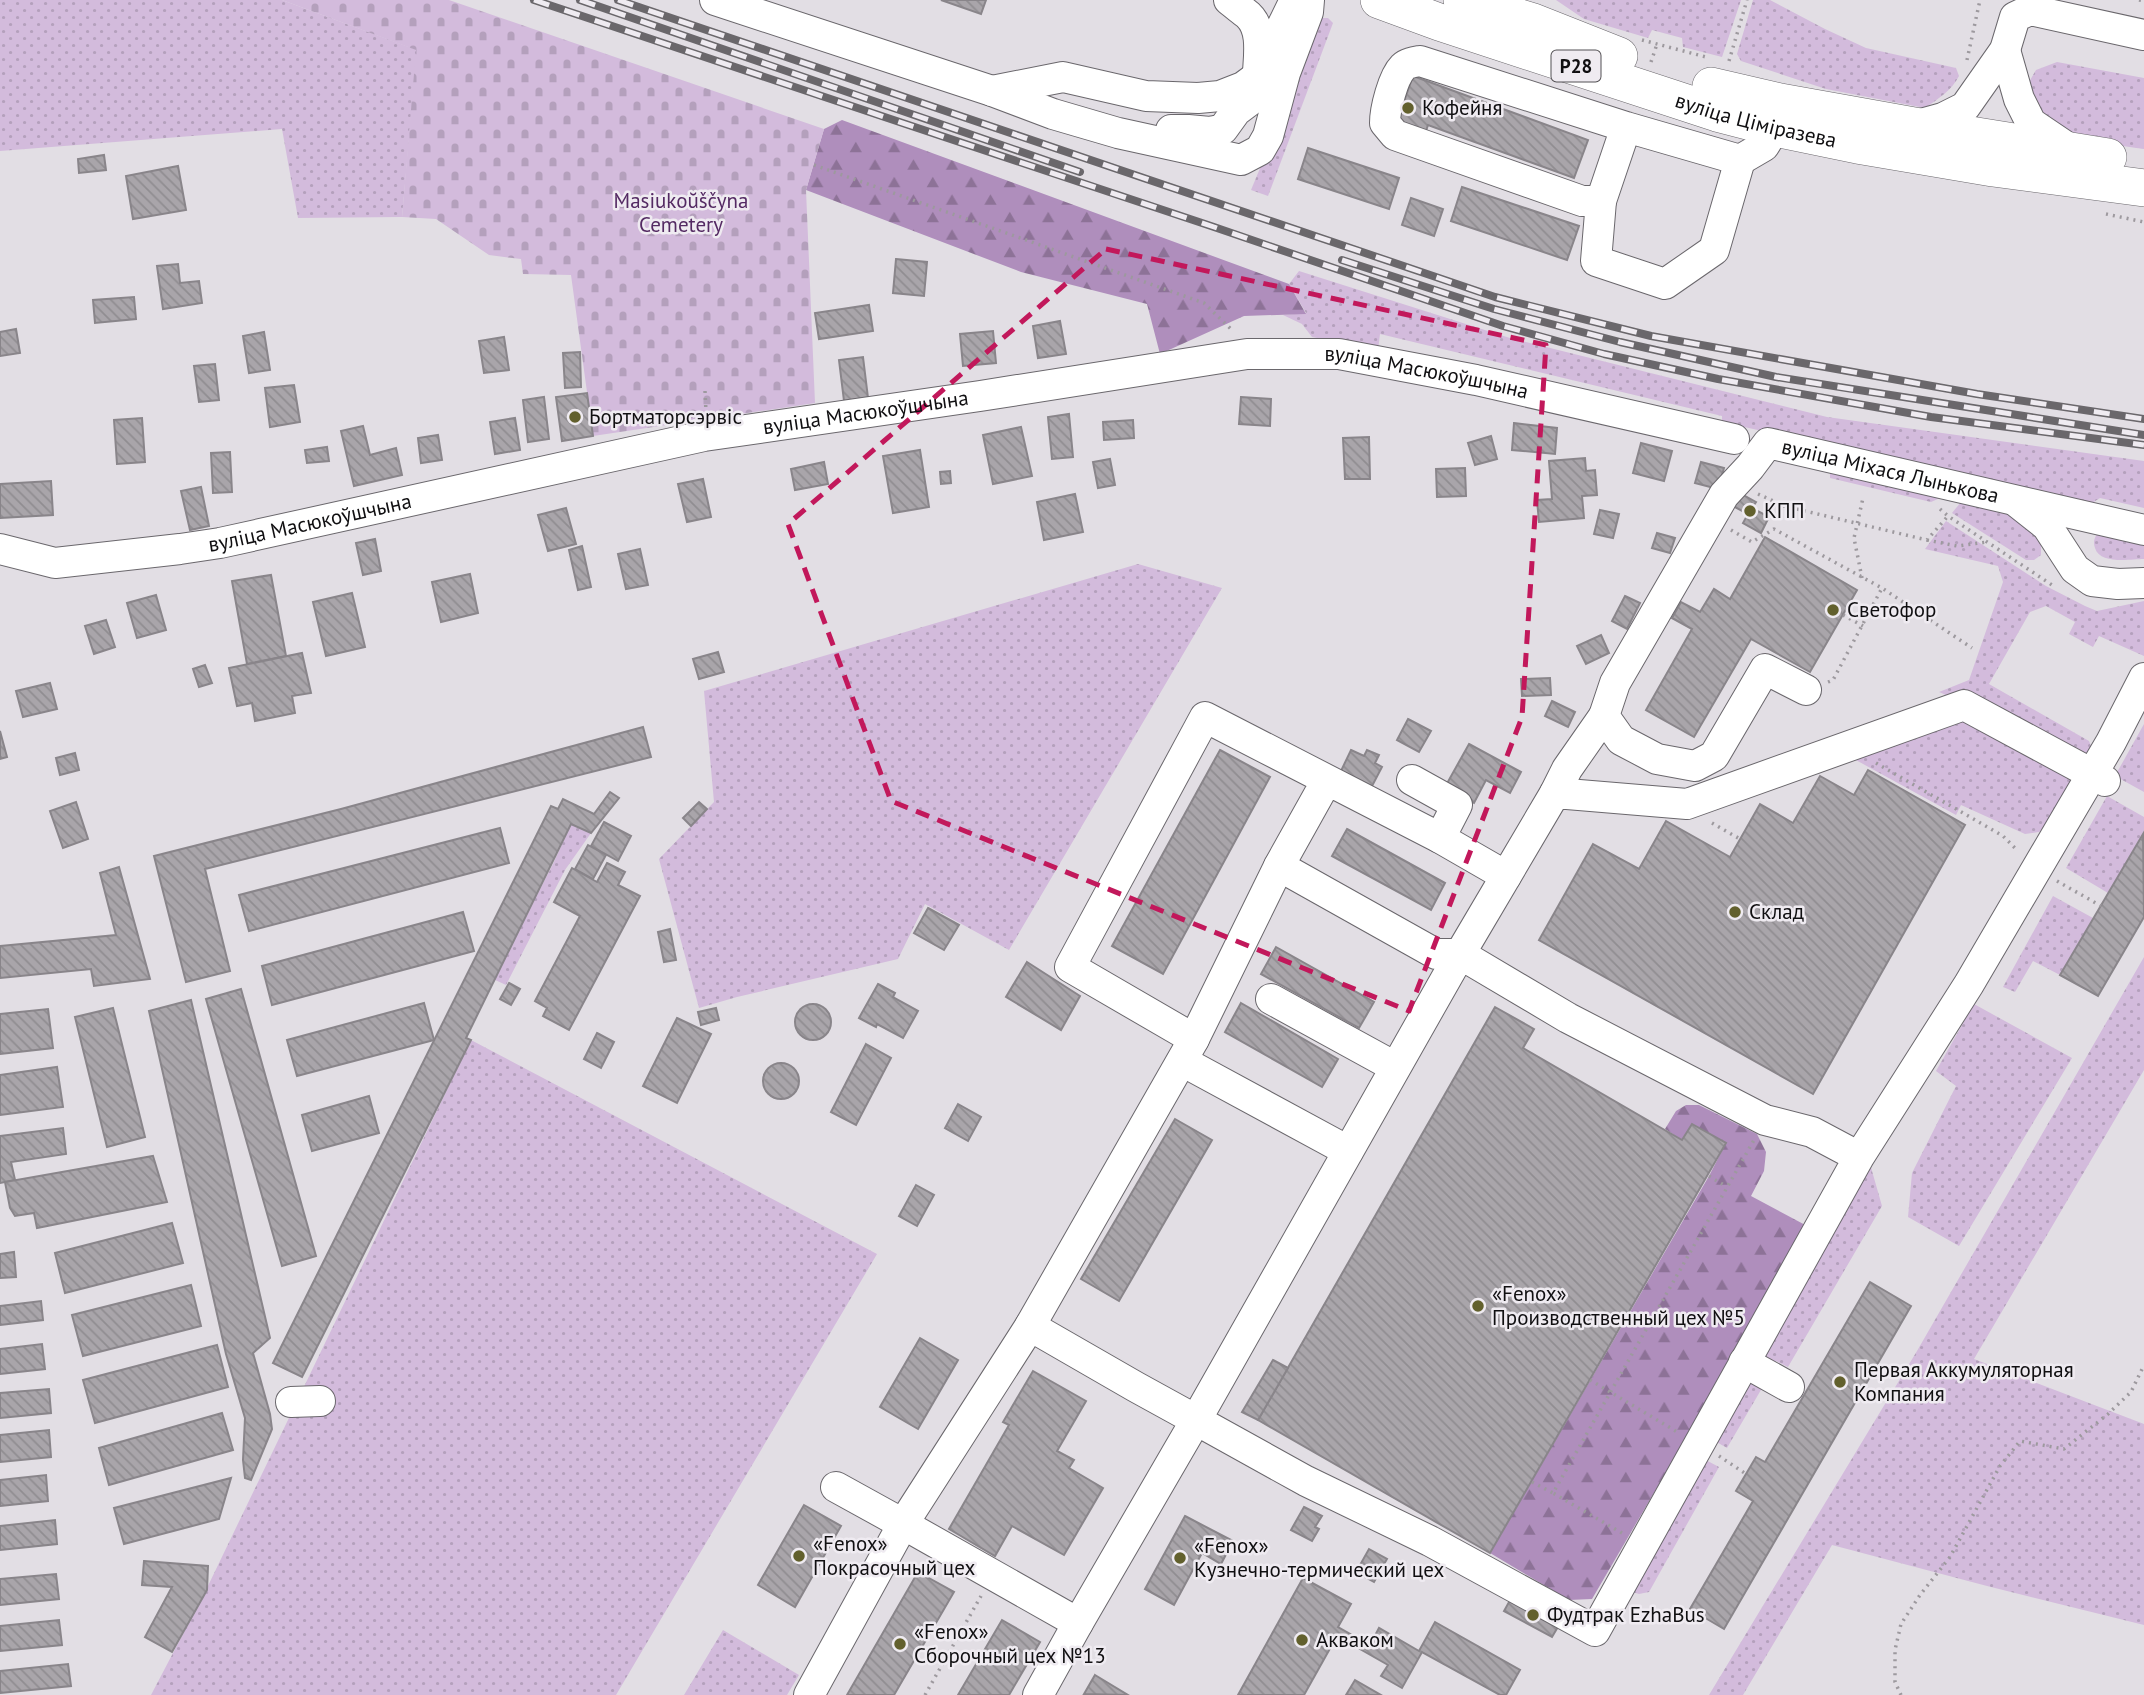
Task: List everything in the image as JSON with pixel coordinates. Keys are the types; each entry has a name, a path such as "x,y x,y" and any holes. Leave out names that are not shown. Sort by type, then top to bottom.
{"main road":[{"name":"вуліца Ціміразева","path":"1379,0 1717,113 1775,128 1965,163 2144,188"},
{"name":"вуліца Ціміразева","path":"1462,0 1653,56 1723,89 1914,126 2144,162"}],"street":[{"path":"715,0 1053,114 1118,133 1241,160 1260,150 1268,136 1271,75 1296,0"},
{"path":"1229,0 1249,15 1271,75"},
{"path":"1118,133 1188,130 1210,132 1223,129 1236,111 1271,75 1308,12 1309,0"},
{"path":"1499,0 1533,22"},
{"path":"1914,126 1943,118 1965,107 2005,50 2015,17 2030,10 2144,35"},
{"path":"2005,50 2019,99 2031,123 2076,153"},
{"path":"1601,201 1582,201 1395,135 1385,123 1385,111 1398,75 1405,65 1420,61 1626,127 1740,160"},
{"path":"992,92 1063,77 1146,96 1198,98 1220,96 1271,75"},
{"path":"1626,127 1601,201 1596,261 1665,284 1714,250 1740,160 1764,146 1775,128"},
{"name":"вуліца Масюкоўшчына","path":"0,549 55,564 180,549 247,537 704,436 1247,354 1339,354 1465,378 1734,439"},
{"name":"вуліца Міхася Лынькова","path":"1735,482 1768,443 2012,498 2055,518 2144,530"},
{"path":"1038,1695 1460,954 1567,769 1604,716 1615,683 1724,495 1735,482"},
{"path":"2055,518 2075,569 2092,581 2144,583"},
{"path":"1604,716 1620,740 1657,759 1695,765 1714,756 1765,669 1806,690"},
{"path":"1030,1326 1306,1481 1430,1541 1595,1631 1859,1157 1969,984 2036,869 2098,778 2111,742 2144,678"},
{"path":"1555,793 1687,804 1964,705 2098,778"},
{"path":"1348,1151 1188,1050 1070,967 1205,717 1440,838 1506,876"},
{"path":"809,1695 903,1524 1030,1326 1188,1050 1279,866 1327,780"},
{"path":"1412,780 1457,806 1440,838"},
{"path":"1279,866 1436,954 1460,954 1568,1018 1765,1120 1812,1132 1859,1157"},
{"path":"1271,999 1395,1067"},
{"path":"1744,1362 1789,1387"},
{"path":"836,1487 1078,1623"}],"path":[{"path":"1728,63 1746,0"},
{"path":"1965,65 1980,0"},
{"path":"814,165 1204,303 1231,327 1247,354"},
{"path":"1735,482 1784,506 1927,541 1957,546 1987,541"},
{"path":"1862,578 1854,538 1863,498"},
{"path":"1939,508 2064,592"},
{"path":"1927,541 1948,516"},
{"path":"1710,519 1752,541 1774,529 1882,588 1972,649"},
{"path":"1806,690 1833,680 1882,588"},
{"path":"1843,615 1863,626"},
{"path":"1873,761 2003,836 2036,869 2101,906"},
{"path":"1553,1493 1765,1120"},
{"path":"1709,1176 1727,1187"},
{"path":"1901,1695 1895,1682 1895,1650 1902,1624 1920,1595 1950,1557 2000,1466 2020,1441 2064,1449 2131,1392 2144,1365"},
{"path":"1590,1380 1698,1444"},
{"path":"1532,1482 1643,1545"},
{"path":"925,1695 993,1574"}],"highlighted area":[{"path":"1106,249 1546,345 1522,717 1409,1011 891,801 788,524"}],"green space":[{"path":"0,0 282,0 417,50 402,217 298,218 282,129 0,151"},
{"name":"Masiukoŭščyna Cemetery","path":"282,0 449,0 824,129 806,190 815,403 593,436 571,275 523,274 521,259 489,255 436,219 402,217 416,50"},
{"path":"1556,0 1741,0 1722,57 1683,47 1682,38 1652,30 1648,38 1584,19"},
{"path":"1753,0 1770,0 1866,48 1956,68 1959,76 1949,90 1925,108 1826,89 1741,61 1737,54"},
{"path":"1322,18 1328,18 1333,23 1268,196 1251,190"},
{"path":"2057,62 2144,78 2144,149 2085,139 2043,122 2035,110 2029,82 2036,70"},
{"path":"842,120 1289,284 1306,314 1244,316 1160,354 1147,304 1021,272 806,190 824,129"},
{"path":"1299,271 1510,338 1827,417 2144,461 2144,508 2100,498 2092,503 2040,493 1722,422 1722,416 1380,334 1378,350 1312,337 1302,324 1283,315 1306,313 1289,284"},
{"path":"1834,470 1940,498 1931,502 1830,478 1830,473"},
{"path":"1961,502 2028,518 2041,527 2041,555 2034,560 2026,560 1952,513"},
{"path":"1946,521 2046,586 2097,611 2144,601 2144,656 2099,636 2093,647 2069,634 2075,622 2046,606 2030,612 1989,684 2089,741 2093,759 1939,692 1969,680 2003,582 1998,566 1925,549"},
{"path":"2099,532 2144,540 2144,559 2116,560 2103,557 2094,546"},
{"path":"1138,564 1222,588 1009,950 925,904 898,959 699,1008 659,859 714,802 704,691"},
{"path":"1971,712 2073,777 2051,823 2039,832 2025,834 1961,805 1956,815 1854,759"},
{"path":"2144,724 2144,792 2115,776"},
{"path":"2107,796 2144,817 2144,831 2108,893 2066,868"},
{"path":"571,824 591,833 565,870 506,985 493,979"},
{"path":"2053,896 2093,918 2060,975 2033,961 2015,992 2003,987"},
{"path":"2144,957 2144,1070 1974,1359 2144,1424 2144,1625 1832,1545 1743,1695 1709,1695 1917,1351"},
{"path":"1974,1004 2072,1058 1959,1246 1908,1217 1912,1173 1956,1086 1936,1071"},
{"path":"471,1040 877,1254 616,1695 151,1695 206,1590"},
{"path":"1686,1105 1699,1105 1757,1134 1766,1152 1764,1171 1751,1196 1809,1227 1592,1599 1569,1600 1490,1553 1726,1143 1692,1124 1682,1140 1665,1129 1676,1111"},
{"path":"1870,1164 1882,1206 1788,1367 1776,1361 1771,1368 1756,1360"},
{"path":"1750,1375 1765,1383 1727,1448 1713,1440"},
{"path":"1702,1458 1719,1467 1649,1592 1639,1594 1629,1591"},
{"path":"723,1630 799,1675 787,1695 684,1695"}],"building":[{"path":"941,0 986,0 981,14"},
{"path":"1413,76 1588,140 1574,178 1428,125 1424,137 1395,127"},
{"path":"1308,148 1399,178 1389,209 1298,179"},
{"path":"104,155 106,170 79,173 78,159"},
{"path":"178,166 186,210 133,219 126,176"},
{"path":"1462,187 1579,226 1567,260 1451,221"},
{"path":"1411,198 1443,209 1434,236 1402,225"},
{"path":"896,259 927,262 924,296 893,293"},
{"path":"178,264 180,283 199,281 202,303 163,309 157,266"},
{"path":"134,297 136,319 95,323 93,300"},
{"path":"869,305 873,331 819,339 815,313"},
{"path":"1060,321 1066,354 1038,358 1033,326"},
{"path":"16,329 20,353 0,356 0,332"},
{"path":"993,331 996,363 963,366 960,334"},
{"path":"264,332 270,370 249,373 243,336"},
{"path":"504,337 509,370 484,373 479,341"},
{"path":"580,352 581,387 565,388 563,353"},
{"path":"863,357 868,398 844,401 839,360"},
{"path":"215,364 219,400 199,402 194,366"},
{"path":"294,385 300,422 270,427 265,388"},
{"name":"Бортматорсэрвіс","path":"587,393 593,436 562,441 556,397"},
{"path":"544,397 549,439 528,442 523,400"},
{"path":"1241,397 1271,399 1270,426 1239,424"},
{"path":"1069,414 1073,457 1052,459 1048,417"},
{"path":"142,418 145,462 117,464 114,420"},
{"path":"515,418 520,450 495,454 490,422"},
{"path":"1133,420 1134,438 1104,440 1103,422"},
{"path":"1514,423 1557,428 1555,454 1512,450"},
{"path":"363,426 370,455 396,448 402,475 354,486 341,431"},
{"path":"1021,427 1032,476 993,484 983,435"},
{"path":"438,435 442,460 421,463 418,438"},
{"path":"1491,436 1497,459 1475,465 1468,443"},
{"path":"1369,437 1370,479 1345,479 1343,438"},
{"path":"1641,443 1672,451 1664,481 1633,473"},
{"path":"327,447 329,461 307,463 305,450"},
{"path":"920,450 929,507 893,513 883,456"},
{"path":"230,452 232,492 213,493 211,453"},
{"path":"1585,458 1586,471 1595,470 1597,495 1582,496 1584,518 1539,522 1537,500 1552,499 1549,461"},
{"path":"1110,459 1115,485 1098,488 1093,462"},
{"path":"824,462 828,484 795,490 791,469"},
{"path":"1701,462 1724,468 1718,489 1695,483"},
{"path":"1465,468 1466,496 1437,497 1436,469"},
{"path":"950,471 951,483 941,484 940,472"},
{"path":"703,479 711,517 687,522 678,484"},
{"path":"51,481 53,515 0,518 0,484"},
{"path":"201,487 209,526 190,530 181,491"},
{"name":"КПП","path":"1738,492 1756,502 1752,508 1769,517 1761,533 1743,523 1748,514 1731,505"},
{"path":"1075,494 1083,532 1044,540 1037,502"},
{"path":"566,508 576,544 548,551 538,515"},
{"path":"1600,510 1619,514 1613,538 1594,534"},
{"path":"1657,533 1675,538 1670,553 1652,548"},
{"path":"1765,537 1857,590 1810,672 1751,639 1694,737 1646,710 1692,629 1672,618 1681,602 1700,612 1714,589 1730,599"},
{"path":"375,539 381,571 363,575 356,543"},
{"path":"582,546 591,587 578,590 569,550"},
{"path":"640,549 648,585 626,589 618,554"},
{"path":"470,574 478,613 441,622 432,582"},
{"path":"271,575 286,656 247,664 232,581"},
{"path":"352,593 365,647 326,656 313,602"},
{"path":"156,595 166,630 137,638 127,603"},
{"path":"1625,596 1640,603 1627,629 1612,621"},
{"path":"106,620 115,647 94,654 85,626"},
{"path":"1601,635 1609,653 1586,664 1577,646"},
{"path":"718,652 724,672 699,679 693,659"},
{"path":"302,653 311,693 292,696 295,713 255,721 252,703 237,706 229,668"},
{"path":"205,665 212,683 199,687 193,669"},
{"path":"1550,678 1551,695 1522,696 1521,679"},
{"path":"50,683 57,709 23,717 16,691"},
{"path":"1552,701 1575,712 1568,727 1545,716"},
{"path":"1408,719 1431,731 1419,752 1397,740"},
{"path":"643,727 651,757 205,869 230,971 186,982 154,856 341,809"},
{"path":"0,731 7,757 0,759"},
{"path":"1469,744 1521,772 1510,793 1486,780 1474,803 1445,787"},
{"path":"1220,750 1270,777 1163,974 1112,946"},
{"path":"1351,750 1364,756 1367,750 1379,755 1375,763 1382,767 1371,788 1340,773"},
{"path":"75,753 79,770 60,775 56,758"},
{"name":"Склад","path":"1868,770 1965,825 1813,1094 1539,940 1593,844 1639,869 1666,821 1730,857 1760,804 1793,823 1820,776 1854,795"},
{"path":"610,792 619,798 591,833 571,824 466,1038 471,1040 302,1377 273,1363 551,806 558,809 563,799 594,814"},
{"path":"76,802 88,839 63,848 50,811"},
{"path":"699,802 707,809 691,826 683,818"},
{"path":"604,822 631,836 618,861 591,846"},
{"path":"500,828 509,863 249,931 239,895"},
{"path":"1347,829 1445,883 1431,910 1332,856"},
{"path":"2143,834 2144,917 2098,996 2060,975"},
{"path":"588,845 606,855 593,879 575,869"},
{"path":"607,863 625,872 618,885 640,896 569,1030 543,1016 547,1008 535,1001 580,916 554,902 572,868 597,882"},
{"path":"119,867 150,979 94,986 91,969 0,978 0,946 116,935 100,873"},
{"path":"928,908 959,925 944,950 914,933"},
{"path":"463,912 474,951 272,1005 262,966"},
{"path":"670,929 676,960 664,962 658,932"},
{"path":"1276,947 1374,1002 1359,1028 1261,974"},
{"path":"1027,962 1080,996 1061,1030 1006,997"},
{"path":"509,983 520,989 511,1005 500,999"},
{"path":"878,984 895,993 893,997 918,1011 903,1038 859,1018"},
{"path":"241,989 316,1256 282,1266 206,999"},
{"path":"191,1000 270,1338 253,1353 272,1429 251,1480 245,1478 243,1460 245,1418 226,1354 149,1011"},
{"path":"424,1003 434,1040 297,1076 287,1040"},
{"path":"1241,1003 1338,1059 1322,1087 1225,1032"},
{"path":"813,1004 826,1009 831,1022 826,1035 813,1040 800,1035 795,1022 800,1009"},
{"name":"«Fenox» Производственный цех №5","path":"1495,1007 1534,1029 1523,1048 1682,1140 1692,1124 1726,1143 1490,1553 1258,1420"},
{"path":"113,1008 145,1137 107,1147 75,1017"},
{"path":"716,1008 719,1020 701,1025 698,1012"},
{"path":"48,1009 53,1048 0,1054 0,1014"},
{"path":"677,1018 711,1034 677,1103 643,1086"},
{"path":"597,1033 614,1042 601,1068 584,1059"},
{"path":"866,1044 891,1058 856,1125 831,1112"},
{"path":"781,1063 794,1068 799,1081 794,1094 781,1099 768,1094 763,1081 768,1068"},
{"path":"57,1067 63,1107 0,1115 0,1075"},
{"path":"369,1096 379,1133 312,1151 302,1115"},
{"path":"958,1104 981,1117 968,1141 945,1128"},
{"path":"1175,1119 1212,1140 1119,1301 1081,1279"},
{"path":"63,1128 66,1154 11,1162 15,1180 0,1183 0,1136"},
{"path":"153,1156 167,1202 37,1228 34,1213 15,1216 10,1208 5,1182"},
{"path":"916,1185 934,1195 917,1226 899,1216"},
{"path":"172,1223 183,1263 65,1293 55,1253"},
{"path":"14,1252 16,1277 0,1278 0,1254"},
{"name":"Первая Аккумуляторная Компания","path":"1870,1282 1911,1306 1724,1629 1690,1609 1753,1501 1736,1491 1756,1457 1765,1462"},
{"path":"191,1285 201,1326 83,1356 72,1315"},
{"path":"41,1301 43,1320 0,1325 0,1306"},
{"path":"920,1338 958,1360 918,1429 880,1407"},
{"path":"42,1344 45,1369 0,1374 0,1349"},
{"path":"217,1345 228,1387 95,1423 83,1380"},
{"path":"1273,1360 1288,1368 1258,1420 1242,1412"},
{"path":"1033,1371 1086,1401 1057,1451 1074,1460 1069,1468 1103,1488 1064,1555 1012,1526 995,1556 949,1529 1009,1425 1003,1422"},
{"path":"49,1389 51,1413 0,1418 0,1393"},
{"path":"222,1413 233,1450 109,1485 99,1448"},
{"path":"49,1430 51,1457 0,1462 0,1435"},
{"path":"46,1475 48,1501 0,1506 0,1480"},
{"path":"231,1478 219,1519 124,1544 114,1508"},
{"name":"«Fenox» Покрасочный цех","path":"804,1505 841,1526 795,1607 758,1585"},
{"path":"1304,1507 1322,1516 1315,1527 1319,1529 1312,1541 1291,1530"},
{"name":"«Fenox» Кузнечно-термический цех","path":"1185,1516 1233,1541 1221,1564 1202,1553 1174,1605 1145,1589"},
{"path":"55,1520 57,1544 0,1550 0,1526"},
{"path":"1369,1549 1387,1559 1374,1582 1356,1572"},
{"path":"144,1561 208,1566 207,1590 172,1652 145,1637 172,1587 142,1585"},
{"name":"«Fenox» Сборочный цех №13","path":"918,1572 954,1592 894,1695 847,1695"},
{"path":"56,1574 59,1599 0,1605 0,1579"},
{"name":"Акваком","path":"1303,1578 1351,1604 1338,1627 1370,1645 1379,1628 1419,1651 1435,1622 1520,1670 1506,1695 1500,1695 1422,1652 1402,1688 1381,1676 1388,1665 1337,1636 1304,1695 1238,1695"},
{"name":"Фудтрак EzhaBus","path":"1514,1593 1562,1620 1552,1637 1504,1611"},
{"path":"59,1620 62,1645 0,1651 0,1626"},
{"name":"«Fenox» Сборочный цех №13","path":"1002,1620 1040,1642 1009,1695 958,1695"},
{"path":"68,1664 71,1686 0,1693 0,1671"},
{"path":"1095,1675 1128,1695 1084,1694"},
{"path":"1355,1680 1381,1695 1346,1695"}],"railway":[{"path":"534,0 1503,326 1604,354 1718,379 1931,417 2144,445"},
{"path":"580,0 1080,172"},
{"path":"618,0 1495,297 1651,336 1977,394 2144,419"},
{"path":"1342,260 1494,309 1620,342 1776,377 2144,435"}],"place":[{"name":"Кофейня","path":"1408,108"},
{"name":"Бортматорсэрвіс","path":"575,417"},
{"name":"КПП","path":"1750,511"},
{"name":"Светофор","path":"1833,610"},
{"name":"Склад","path":"1735,912"},
{"name":"«Fenox» Производственный цех №5","path":"1478,1306"},
{"name":"Первая Аккумуляторная Компания","path":"1840,1382"},
{"name":"«Fenox» Покрасочный цех","path":"799,1556"},
{"name":"«Fenox» Кузнечно-термический цех","path":"1180,1558"},
{"name":"Фудтрак EzhaBus","path":"1533,1615"},
{"name":"Акваком","path":"1302,1640"},
{"name":"«Fenox» Сборочный цех №13","path":"900,1644"}]}
